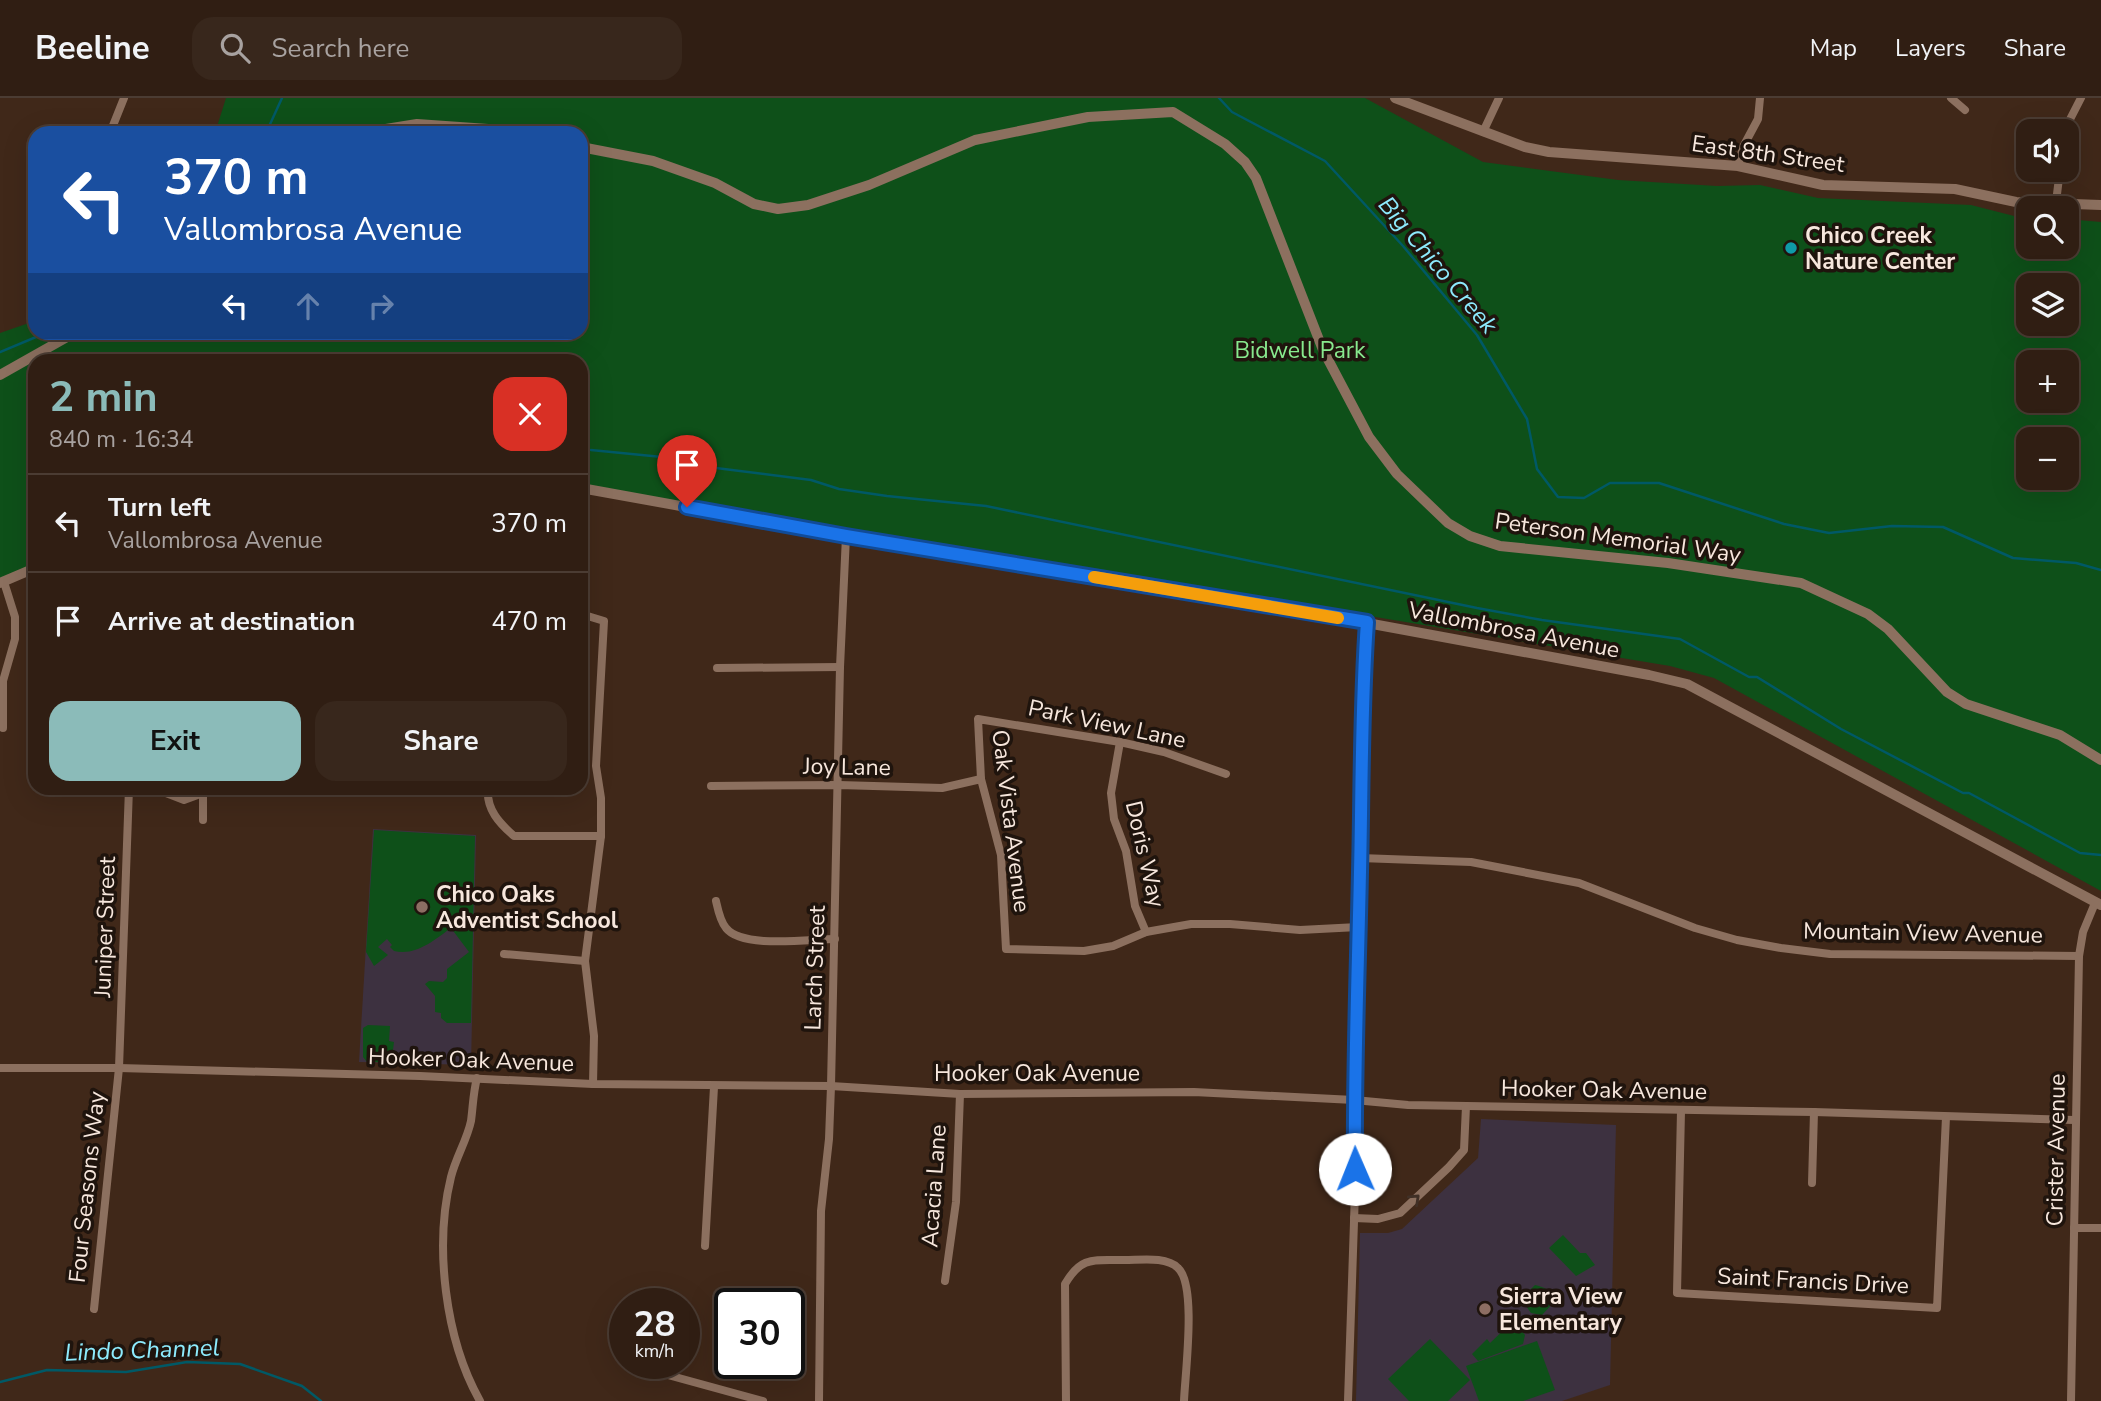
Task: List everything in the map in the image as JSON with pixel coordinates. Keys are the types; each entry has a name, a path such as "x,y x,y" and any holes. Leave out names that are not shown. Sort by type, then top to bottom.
{"street":[{"path":"113,126 124,98"},
{"name":"East 8th Street","path":"1395,98 1525,147 1549,152 1738,166 1823,185 1955,189 2016,201"},
{"path":"1483,132 1499,98"},
{"path":"1738,166 1743,147 1758,119 1760,98"},
{"path":"1951,98 1965,110"},
{"path":"2069,119 2081,98"},
{"name":"Peterson Memorial Way","path":"588,148 653,161 715,183 754,204 778,209 808,205 869,185 975,140 1088,117 1173,112 1225,144 1245,162 1256,178 1323,350 1369,437 1397,474 1448,523 1470,536 1500,546 1668,563 1801,583 1868,614 1888,629 1947,692 1966,704 2060,735 2101,760"},
{"path":"405,126 445,126"},
{"name":"East 8th Street","path":"2079,204 2101,205"},
{"path":"37,354 62,340"},
{"path":"0,375 28,359"},
{"name":"Vallombrosa Avenue","path":"588,489 846,536 1367,622 1687,684 2098,904"},
{"name":"Larch Street","path":"819,1401 821,1212 829,1139 831,1086 840,667 846,536"},
{"path":"3,728 4,681 15,639 15,617 2,582 28,571"},
{"path":"588,616 604,621 596,766 601,798 601,836 585,961 594,1036 593,1084"},
{"path":"1348,1401 1354,1218 1362,695 1367,622"},
{"path":"717,668 840,667"},
{"name":"Park View Lane","path":"978,719 1120,742 1164,752 1226,774"},
{"name":"Oak Vista Avenue","path":"978,719 981,779 1001,855 1006,948 1084,950 1113,946 1146,932 1191,924 1230,924 1300,930 1358,927"},
{"name":"Doris Way","path":"1120,742 1111,793 1114,820 1126,851 1135,906 1146,932"},
{"name":"Joy Lane","path":"711,786 839,785 942,788 981,779"},
{"name":"Juniper Street","path":"119,1068 129,795"},
{"path":"171,795 184,800 194,795"},
{"path":"203,820 205,795"},
{"path":"487,795 496,819 514,836 601,836"},
{"name":"Mountain View Avenue","path":"1360,858 1472,862 1579,883 1695,928 1737,940 1781,948 1830,954 2079,956"},
{"path":"716,901 726,929 738,937 760,940 835,939"},
{"name":"Crister Avenue","path":"2071,1401 2079,956 2083,932 2098,904"},
{"path":"505,954 585,961"},
{"name":"Hooker Oak Avenue","path":"0,1068 119,1068 714,1087 831,1086 960,1094 1194,1092 1408,1105 1814,1112 2074,1120"},
{"name":"Four Seasons Way","path":"94,1310 119,1068"},
{"path":"477,1079 470,1122 450,1178 444,1229 449,1309 456,1345 462,1366 480,1401"},
{"path":"705,1246 714,1087"},
{"name":"Acacia Lane","path":"945,1281 956,1202 960,1094"},
{"path":"1354,1218 1378,1219 1400,1213 1449,1167 1464,1150 1466,1106"},
{"name":"Saint Francis Drive","path":"1682,1111 1677,1293 1937,1308 1946,1117"},
{"path":"1812,1183 1814,1112"},
{"path":"2074,1228 2101,1228"},
{"path":"1066,1401 1065,1283 1072,1272 1088,1260 1165,1261 1178,1268 1186,1282 1189,1300 1184,1401"},
{"path":"683,1379 764,1401"}],"shaded area":[{"name":"Chico Oaks Adventist School","path":"373,829 476,835 471,1065 359,1062"},
{"name":"Sierra View Elementary","path":"1481,1119 1616,1125 1610,1385 1562,1401 1356,1401 1360,1233 1388,1233 1402,1229 1478,1158"}],"green space":[{"name":"Bidwell Park","path":"226,98 1365,98 1483,162 1618,180 1717,186 1760,185 1818,198 1971,205 2016,216 2016,259 2079,259 2079,220 2101,222 2101,891 1714,678 1670,666 588,486 588,354 28,354 28,571 0,583 0,333 28,322 28,340 588,340 588,126 217,126"},
{"path":"374,830 475,836 471,1023 447,1023 441,1018 441,1013 435,1012 435,996 425,984 429,981 443,982 447,978 447,969 469,952 451,928 424,946 410,951 394,951 387,939 378,947 388,955 374,966 366,952"},
{"path":"368,1025 390,1026 389,1041 394,1042 393,1050 398,1054 398,1062 367,1062 363,1057 363,1028"},
{"path":"1563,1235 1580,1253 1586,1253 1595,1265 1576,1276 1549,1248"},
{"path":"1535,1285 1548,1290 1554,1302 1542,1315 1531,1313 1521,1299"},
{"path":"1513,1321 1525,1335 1523,1344 1478,1361 1472,1354 1487,1339 1490,1343"},
{"path":"1430,1339 1470,1380 1448,1401 1409,1401 1388,1379"},
{"path":"1537,1341 1555,1390 1523,1401 1479,1401 1466,1366"}],"waterway":[{"name":"Big Chico Creek","path":"269,126 282,98"},
{"name":"Big Chico Creek","path":"1219,98 1232,112 1325,161 1403,246 1477,335 1527,419 1537,469 1558,497 1584,498 1610,483 1659,483 1784,524 1829,533 1892,526 1943,527 2013,558 2076,563 2101,570"},
{"name":"Big Chico Creek","path":"0,352 29,340"},
{"path":"591,450 662,457 708,467 811,480 839,489 887,496 986,506 1477,608 1680,639 1749,677 1757,677 1841,729 1963,793 1969,793 2080,853 2101,855"},
{"name":"Lindo Channel","path":"0,1382 47,1370 126,1372 187,1362 240,1364 302,1386 321,1401"}],"slow traffic":[{"path":"1094,577 1338,618"}],"place":[{"name":"Chico Creek Nature Center","path":"1791,248"},
{"name":"Chico Oaks Adventist School","path":"422,907"},
{"name":"Sierra View Elementary","path":"1485,1309"}],"route":[{"path":"687,507 1367,622 1362,695 1354,1033 1355,1169"}]}
